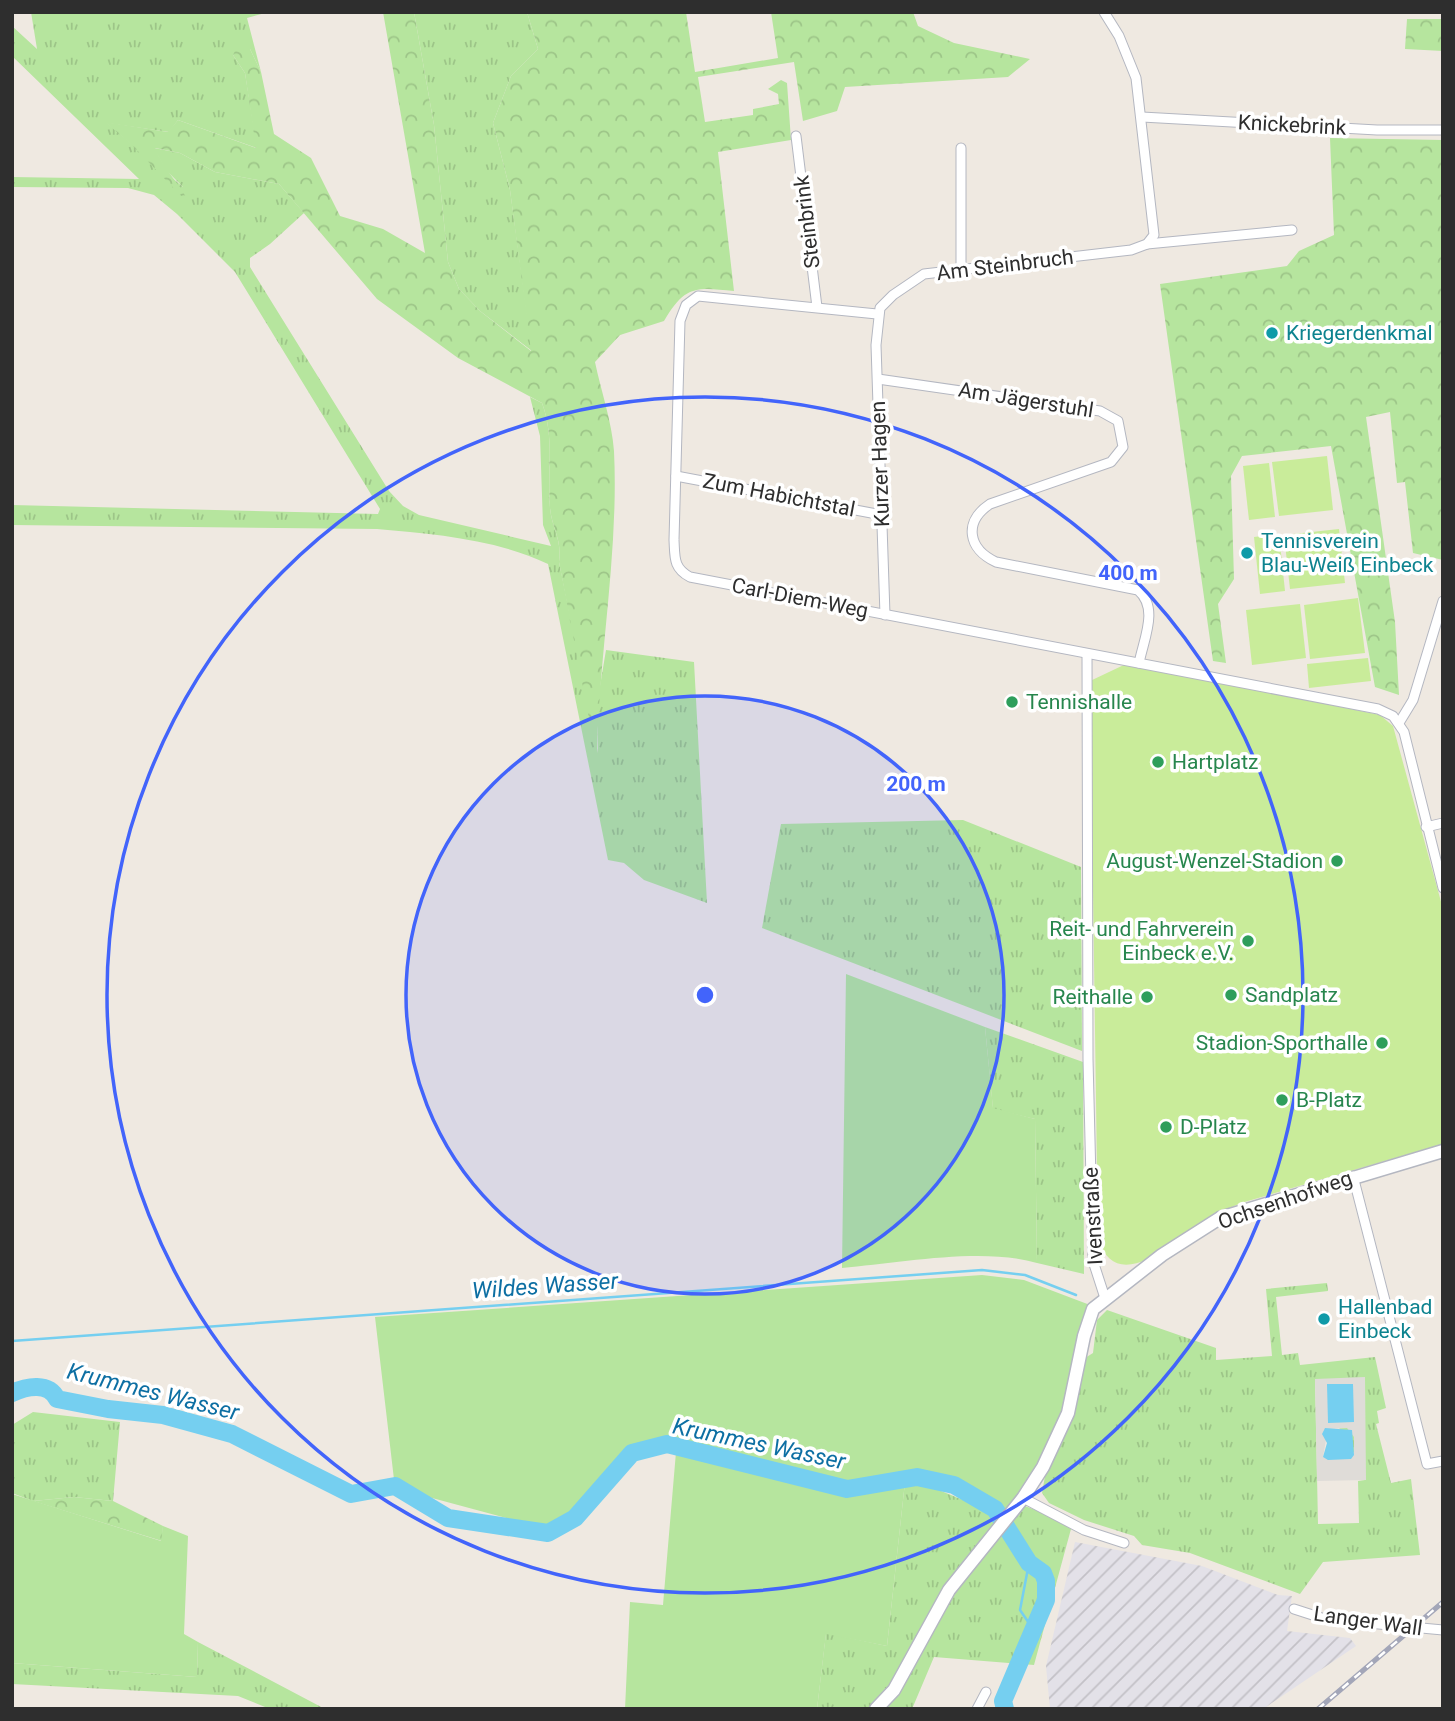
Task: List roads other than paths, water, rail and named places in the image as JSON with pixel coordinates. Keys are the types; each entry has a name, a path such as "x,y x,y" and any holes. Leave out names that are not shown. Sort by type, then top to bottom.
{"street":[{"path":"1104,12 1119,36 1136,78 1154,235 1147,244"},
{"name":"Knickebrink","path":"1142,117 1377,130 1443,130"},
{"name":"Steinbrink","path":"796,136 817,307"},
{"path":"961,148 961,269"},
{"name":"Am Steinbruch","path":"877,314 893,295 924,274 1131,250 1147,244 1292,230"},
{"name":"Carl-Diem-Weg","path":"877,314 698,296 686,305 680,321 676,476 675,562 681,572 690,577 1378,709 1399,723"},
{"name":"Kurzer Hagen","path":"877,314 885,615"},
{"name":"Am Jägerstuhl","path":"878,379 1100,411 1118,421 1123,447 1111,462 990,505 977,513 972,529 979,550 996,562 1138,590 1148,599 1151,610 1139,663"},
{"name":"Zum Habichtstal","path":"676,476 882,515"},
{"path":"1443,601 1438,629 1413,700 1399,723 1406,740 1443,888"},
{"name":"Ivenstraße","path":"1087,654 1088,1059 1093,1261 1105,1298"},
{"path":"1426,827 1443,823"},
{"name":"Ochsenhofweg","path":"1105,1298 1162,1255 1220,1219 1353,1176 1443,1151"},
{"path":"1353,1176 1427,1464 1443,1461"},
{"path":"876,1709 894,1690 949,1590 990,1536 1023,1499 1047,1459 1068,1413 1088,1322 1093,1309 1105,1298"},
{"path":"1023,1499 1084,1530 1124,1543"},
{"name":"Langer Wall","path":"1294,1609 1325,1619 1443,1630"},
{"path":"977,1709 986,1692"}],"water":[{"path":"1327,1384 1353,1384 1354,1422 1328,1423"},
{"path":"1325,1428 1352,1430 1354,1455 1351,1459 1328,1460 1323,1457 1327,1443 1322,1434"}],"waterway":[{"name":"Wildes Wasser","path":"12,1341 982,1270 1025,1275 1076,1295"},
{"name":"Krummes Wasser","path":"12,1393 37,1387 49,1390 57,1399 108,1409 163,1415 232,1434 351,1494 395,1486 448,1518 548,1533 575,1518 632,1453 667,1444 847,1489 917,1477 954,1485 995,1509 1029,1563 1043,1573 1046,1581 1046,1600 1003,1701 1005,1709"},
{"path":"1029,1563 1020,1610 1033,1629"}],"railway":[{"path":"1318,1709 1443,1602"}],"place":[{"name":"Kriegerdenkmal","path":"1272,333"},
{"name":"Tennisverein Blau-Weiß Einbeck","path":"1247,553"},
{"name":"Tennishalle","path":"1012,702"},
{"name":"Hartplatz","path":"1158,762"},
{"name":"August-Wenzel-Stadion","path":"1337,861"},
{"name":"Reit- und Fahrverein Einbeck e.V.","path":"1248,941"},
{"name":"Sandplatz","path":"1231,995"},
{"name":"Reithalle","path":"1147,997"},
{"name":"Stadion-Sporthalle","path":"1382,1043"},
{"name":"B-Platz","path":"1282,1100"},
{"name":"D-Platz","path":"1166,1127"},
{"name":"Hallenbad Einbeck","path":"1324,1319"}]}
